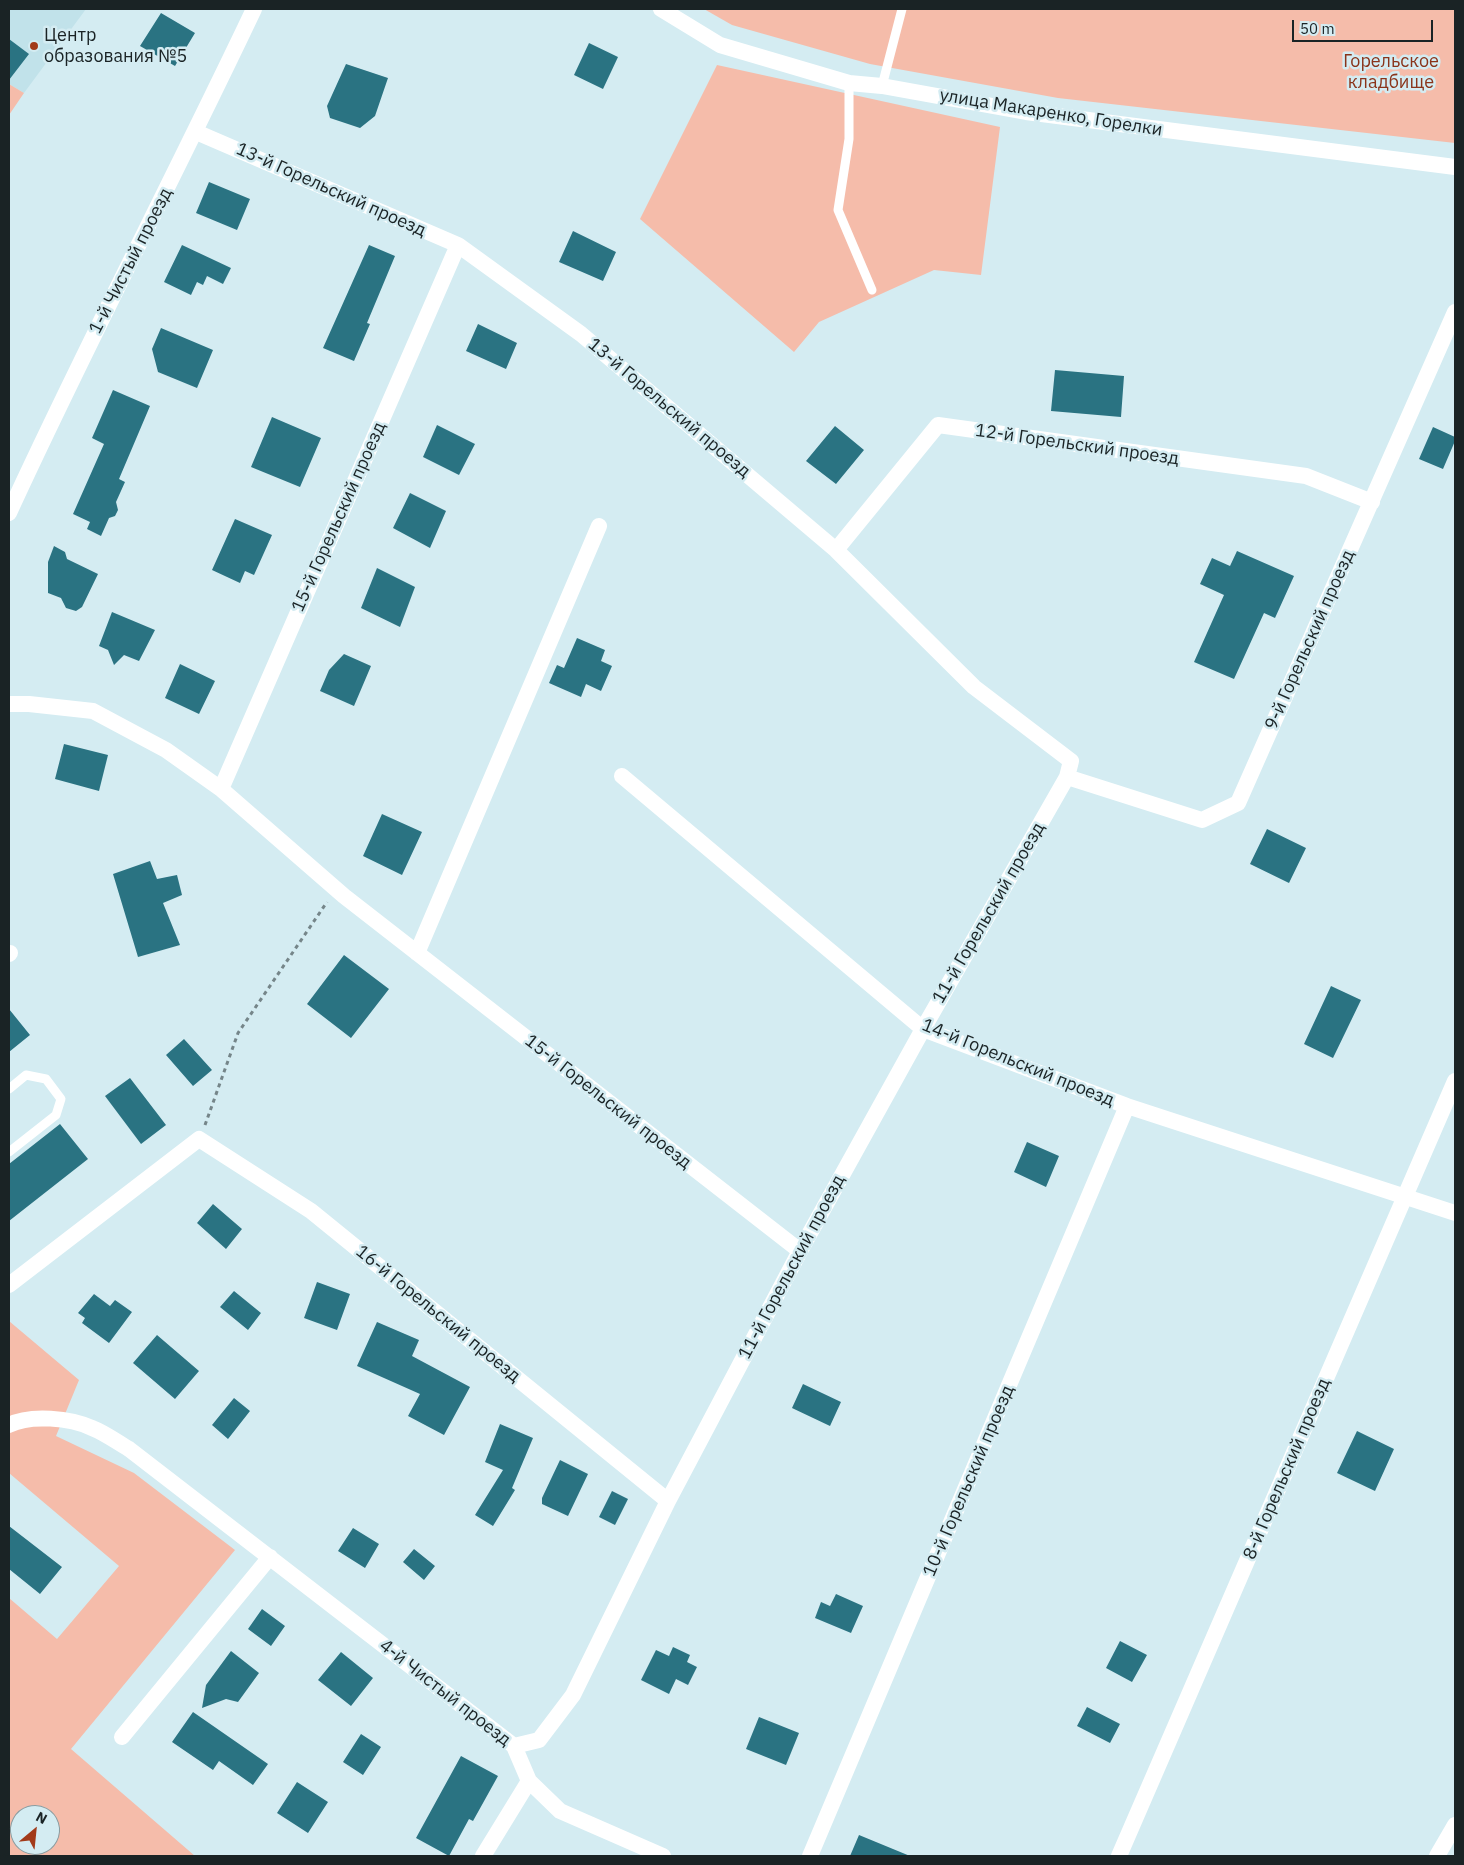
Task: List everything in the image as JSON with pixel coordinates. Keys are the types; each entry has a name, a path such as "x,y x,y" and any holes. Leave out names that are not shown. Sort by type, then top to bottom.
{"street":[{"name":"1-й Чистый проезд","path":"9,513 52,420 196,132 254,9"},
{"name":"улица Макаренко, Горелки","path":"661,9 720,44 849,83 882,86 1026,112 1455,167"},
{"name":"13-й Горельский проезд","path":"196,132 458,246 581,334 836,550 974,687 1071,761 1067,777"},
{"name":"15-й Горельский проезд","path":"220,789 458,246"},
{"name":"9-й Горельский проезд","path":"1067,777 1202,820 1238,803 1455,312"},
{"name":"12-й Горельский проезд","path":"836,550 938,425 1306,476 1372,502"},
{"path":"417,953 599,526"},
{"name":"15-й Горельский проезд","path":"9,704 29,704 92,711 166,750 220,789 335,889 800,1251"},
{"name":"14-й Горельский проезд","path":"622,776 923,1029 1127,1106 1455,1213"},
{"name":"11-й Горельский проезд","path":"514,1746 539,1740 572,1696 668,1501 800,1251 923,1029 1067,777"},
{"name":"8-й Горельский проезд","path":"1119,1856 1455,1081"},
{"name":"10-й Горельский проезд","path":"810,1856 1127,1106"},
{"path":"9,1285 200,1139"},
{"name":"16-й Горельский проезд","path":"200,1139 311,1211 668,1501"},
{"name":"4-й Чистый проезд","path":"9,1425 16,1421 51,1418 91,1427 129,1449 514,1746 529,1781 560,1811 663,1856"},
{"path":"122,1737 270,1557"},
{"path":"483,1856 529,1781"},
{"path":"1437,1856 1455,1825"}],"lane":[{"path":"882,86 902,9"},
{"path":"849,83 849,139 838,210 872,290"},
{"path":"9,1088 26,1075 46,1079 61,1099 56,1115 9,1152"}],"path":[{"path":"200,1139 238,1032 335,889"}],"shaded area":[{"name":"Центр образования №5","path":"9,9 86,9 24,93 9,84"}],"green space":[{"name":"Горельское кладбище","path":"704,9 1455,9 1455,143 1058,98 870,64 732,25"},
{"path":"717,65 1000,127 981,275 934,270 819,322 794,352 640,219"},
{"path":"9,84 24,93 9,115"},
{"path":"9,1321 79,1380 56,1436 134,1473 235,1550 71,1749 195,1856 9,1856 9,1598 57,1639 119,1566 9,1473"}],"building":[{"path":"161,13 195,33 175,66 140,46"},
{"path":"9,39 29,54 9,80"},
{"path":"589,43 618,57 603,89 574,75"},
{"path":"346,64 388,78 375,116 360,128 330,118 327,106"},
{"path":"209,182 250,199 237,230 196,213"},
{"path":"573,231 616,252 603,281 559,262"},
{"path":"182,245 231,268 223,284 207,276 203,285 197,282 191,295 164,282"},
{"path":"369,245 395,256 367,323 370,324 354,361 323,348"},
{"path":"478,324 517,343 506,369 466,351"},
{"path":"161,328 213,350 197,388 158,372 152,349"},
{"path":"1055,370 1124,376 1121,417 1051,411"},
{"path":"113,390 150,406 119,479 125,482 116,502 118,510 115,516 109,518 101,536 87,529 90,522 73,514 104,444 92,438"},
{"path":"272,417 321,438 300,487 251,467"},
{"path":"437,425 475,444 459,475 423,457"},
{"path":"835,426 864,450 836,484 806,461"},
{"path":"1433,427 1455,437 1443,469 1419,459"},
{"path":"410,493 446,511 430,548 393,528"},
{"path":"235,519 272,535 254,575 245,571 240,583 212,570"},
{"path":"54,546 65,552 67,559 98,574 82,607 76,611 66,608 61,598 48,593 48,562"},
{"path":"1237,551 1294,576 1275,618 1264,613 1234,679 1194,662 1224,595 1200,584 1212,558 1230,566"},
{"path":"377,568 415,587 400,627 361,608"},
{"path":"112,612 155,630 139,661 124,655 114,665 108,650 99,646"},
{"path":"577,638 605,650 601,661 612,666 601,691 586,684 581,697 549,683 557,665 564,668"},
{"path":"344,654 371,666 354,706 320,691 329,670"},
{"path":"180,664 215,681 199,714 165,698"},
{"path":"64,744 108,755 99,791 55,779"},
{"path":"382,814 422,832 402,875 363,856"},
{"path":"1267,829 1306,848 1289,883 1250,864"},
{"path":"150,861 157,879 177,875 182,895 163,903 180,945 138,957 113,874"},
{"path":"344,955 389,989 351,1038 307,1004"},
{"path":"1331,986 1361,1000 1333,1058 1304,1044"},
{"path":"9,1009 30,1035 9,1052"},
{"path":"184,1039 212,1070 193,1086 166,1055"},
{"path":"130,1078 166,1125 141,1144 105,1096"},
{"path":"60,1124 88,1159 9,1221 9,1164"},
{"path":"1027,1142 1059,1156 1046,1187 1014,1172"},
{"path":"213,1204 242,1229 226,1249 197,1223"},
{"path":"317,1282 350,1294 337,1330 304,1318"},
{"path":"234,1291 261,1313 248,1330 220,1307"},
{"path":"94,1294 110,1306 115,1300 132,1312 109,1343 82,1323 85,1318 78,1313"},
{"path":"377,1322 419,1340 412,1356 470,1387 444,1435 408,1416 420,1394 357,1366"},
{"path":"157,1335 199,1371 175,1399 133,1363"},
{"path":"803,1384 841,1402 830,1426 792,1408"},
{"path":"234,1398 250,1411 228,1439 212,1425"},
{"path":"500,1424 533,1438 512,1488 515,1490 493,1526 475,1515 503,1470 485,1462"},
{"path":"1357,1431 1394,1449 1375,1491 1337,1473"},
{"path":"560,1460 588,1474 568,1516 542,1504 542,1498"},
{"path":"612,1491 628,1499 615,1525 599,1517"},
{"path":"9,1526 62,1567 40,1594 9,1569"},
{"path":"353,1528 379,1544 365,1568 338,1551"},
{"path":"414,1549 435,1566 424,1580 403,1562"},
{"path":"836,1594 863,1606 851,1633 815,1618 821,1602 830,1606"},
{"path":"262,1609 285,1626 271,1646 248,1629"},
{"path":"1120,1641 1147,1655 1132,1682 1106,1668"},
{"path":"673,1647 690,1655 687,1662 697,1667 688,1685 676,1679 669,1694 641,1680 656,1650 669,1656"},
{"path":"231,1651 259,1673 238,1702 226,1699 202,1708 206,1685"},
{"path":"341,1652 373,1678 351,1706 318,1680"},
{"path":"1087,1707 1120,1724 1110,1743 1077,1726"},
{"path":"193,1712 268,1764 253,1785 219,1761 213,1770 172,1742"},
{"path":"759,1717 799,1733 786,1765 746,1749"},
{"path":"361,1734 381,1747 363,1775 343,1762"},
{"path":"461,1756 498,1776 473,1821 469,1819 449,1856 416,1838"},
{"path":"297,1782 328,1802 308,1833 277,1813"},
{"path":"859,1835 910,1856 850,1856"}],"place":[{"name":"Центр образования №5","path":"34,46"}]}
